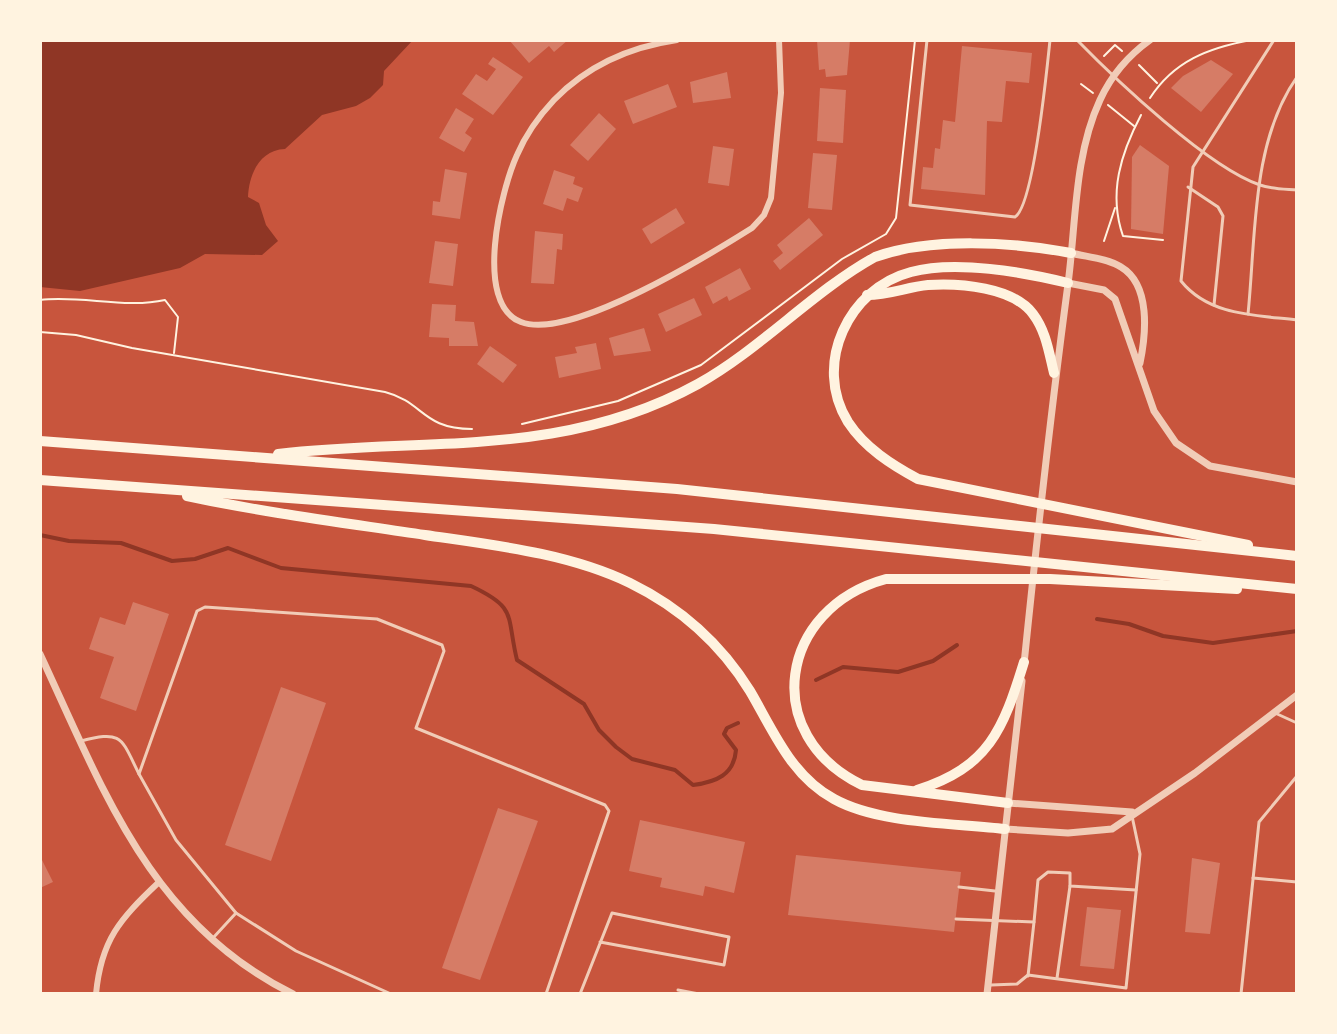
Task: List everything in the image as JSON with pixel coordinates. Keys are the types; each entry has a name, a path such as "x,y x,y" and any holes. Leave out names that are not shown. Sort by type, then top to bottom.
{"highway":[{"path":"255,457 346,446 503,442 595,423 661,401 698,383 858,266 895,250 938,245 1038,246 1071,253"},
{"path":"1068,283 1041,276 934,268 892,278 865,295 844,326 835,380 848,422 890,464 918,479 1297,556"},
{"path":"865,295 889,295 929,285 1008,296 1025,305 1035,316 1054,373"},
{"path":"40,441 677,489 1297,556"},
{"path":"40,480 729,530 1297,590"},
{"path":"154,488 255,510 483,543 567,562 627,582 660,599 712,643 749,690 784,751 818,789 867,812 1005,829"},
{"path":"1008,803 862,785 844,776 817,751 801,724 794,687 798,656 818,619 855,590 886,579 1050,579 1297,590"},
{"path":"910,793 948,781 973,764 998,734 1024,662"}],"street":[{"path":"677,40 638,47 578,77 532,126 516,156 499,219 495,293 500,306 520,322 547,323 631,298 745,233 764,215 771,198 779,126 779,40"},
{"path":"988,990 1054,373 1085,145 1101,99 1113,77 1129,57 1150,40"},
{"path":"1071,253 1114,264 1134,280 1146,331 1140,365"},
{"path":"1068,283 1110,293 1118,305 1147,393 1163,427 1191,455 1232,473 1297,482"},
{"path":"40,654 117,820 158,883 212,939 273,984 293,994"},
{"path":"1005,829 1091,833 1112,829 1132,812 1195,773 1297,695"},
{"path":"1008,803 1132,812"},
{"path":"96,994 102,954 111,935 128,912 158,883"}],"lane":[{"path":"927,40 910,205 1015,217 1025,203 1043,104 1050,40"},
{"path":"1077,40 1113,77 1229,170 1261,186 1297,190"},
{"path":"1274,40 1193,167 1188,187 1181,281 1191,293 1214,306 1297,320"},
{"path":"1248,314 1261,186 1275,112 1297,77"},
{"path":"1188,187 1218,207 1223,216 1214,306"},
{"path":"139,774 197,611 205,607 377,619 442,645 444,651 416,728 605,805 609,811 546,994"},
{"path":"1271,712 1297,723"},
{"path":"81,741 109,733 121,739 176,840 236,913 296,951 391,994"},
{"path":"1241,994 1259,822 1297,776"},
{"path":"988,990 1017,984 1028,976 1126,988 1140,854 1132,812"},
{"path":"1028,976 1038,880 1048,872 1070,873 1057,979"},
{"path":"1253,878 1297,882"},
{"path":"1070,886 1136,890"},
{"path":"959,887 998,891"},
{"path":"212,939 236,913"},
{"path":"580,994 600,942 612,913 729,937 724,965 600,942"},
{"path":"956,919 995,923 1034,922"},
{"path":"678,990 699,994"}],"path":[{"path":"517,425 618,401 701,365 842,259 890,230 896,218 915,40"},
{"path":"1104,241 1116,204 1122,153 1146,104 1167,74 1181,63 1216,48 1251,40"},
{"path":"1116,204 1123,236 1163,240"},
{"path":"40,300 106,299 150,303 165,300 178,317 174,354"},
{"path":"40,332 76,335 385,392 403,399 438,425 480,429"}],"shaded area":[{"path":"40,40 413,40 384,71 383,85 370,98 356,106 322,115 285,149 268,154 257,165 248,197 259,203 266,225 278,241 262,255 205,254 180,268 80,291 40,287"}],"building":[{"path":"509,40 568,40 554,52 549,46 529,63"},
{"path":"817,40 850,40 847,75 826,77 825,69 819,70"},
{"path":"962,46 1032,53 1029,83 1006,81 1002,122 987,121 985,195 921,189 923,167 933,168 935,148 940,149 943,120 955,122"},
{"path":"493,57 523,77 493,115 462,94 476,74 487,81 496,69 488,64"},
{"path":"1211,60 1233,74 1201,112 1171,88 1183,76"},
{"path":"727,72 731,98 693,103 690,82"},
{"path":"668,84 677,107 633,124 624,101"},
{"path":"820,88 846,90 843,143 817,141"},
{"path":"456,108 474,119 465,133 472,138 464,152 439,138"},
{"path":"599,113 616,129 588,161 570,145"},
{"path":"1140,145 1169,166 1163,234 1131,229 1132,157"},
{"path":"713,146 734,149 729,186 708,183"},
{"path":"813,153 837,155 832,210 808,208"},
{"path":"445,169 467,173 460,219 432,215 433,201 440,202"},
{"path":"554,170 575,177 573,184 583,188 578,202 567,198 563,211 543,204"},
{"path":"676,208 685,223 651,244 642,229"},
{"path":"809,218 823,235 780,270 773,261 783,253 777,245"},
{"path":"535,231 563,234 562,250 557,249 554,284 531,283"},
{"path":"435,241 458,244 453,286 429,283"},
{"path":"740,268 751,289 729,301 727,296 713,304 705,287"},
{"path":"694,298 702,315 666,332 658,314"},
{"path":"432,304 456,305 455,321 474,322 478,346 449,346 449,338 429,337"},
{"path":"644,328 651,351 614,356 609,338"},
{"path":"596,343 601,369 559,378 555,357 577,353 575,347"},
{"path":"490,346 517,365 503,383 477,364"},
{"path":"133,602 169,614 136,711 100,698 114,657 89,649 100,617 125,625"},
{"path":"281,687 326,703 271,861 225,845"},
{"path":"498,808 538,821 480,980 442,968"},
{"path":"640,820 745,842 734,893 705,886 703,896 660,887 662,878 629,871"},
{"path":"796,855 961,872 954,932 788,915"},
{"path":"40,856 53,882 40,888"},
{"path":"1192,858 1220,863 1210,934 1185,932"},
{"path":"1087,907 1121,910 1114,969 1080,966"}],"waterway":[{"path":"40,535 69,541 121,543 172,561 195,559 228,548 281,568 471,586 496,601 508,614 517,660 584,704 599,730 632,759 675,770 693,785 716,779 732,766 736,750 724,734 727,728 738,723"},
{"path":"1097,619 1129,624 1163,636 1213,643 1297,631"},
{"path":"816,680 843,667 898,672 933,661 957,645"}]}
